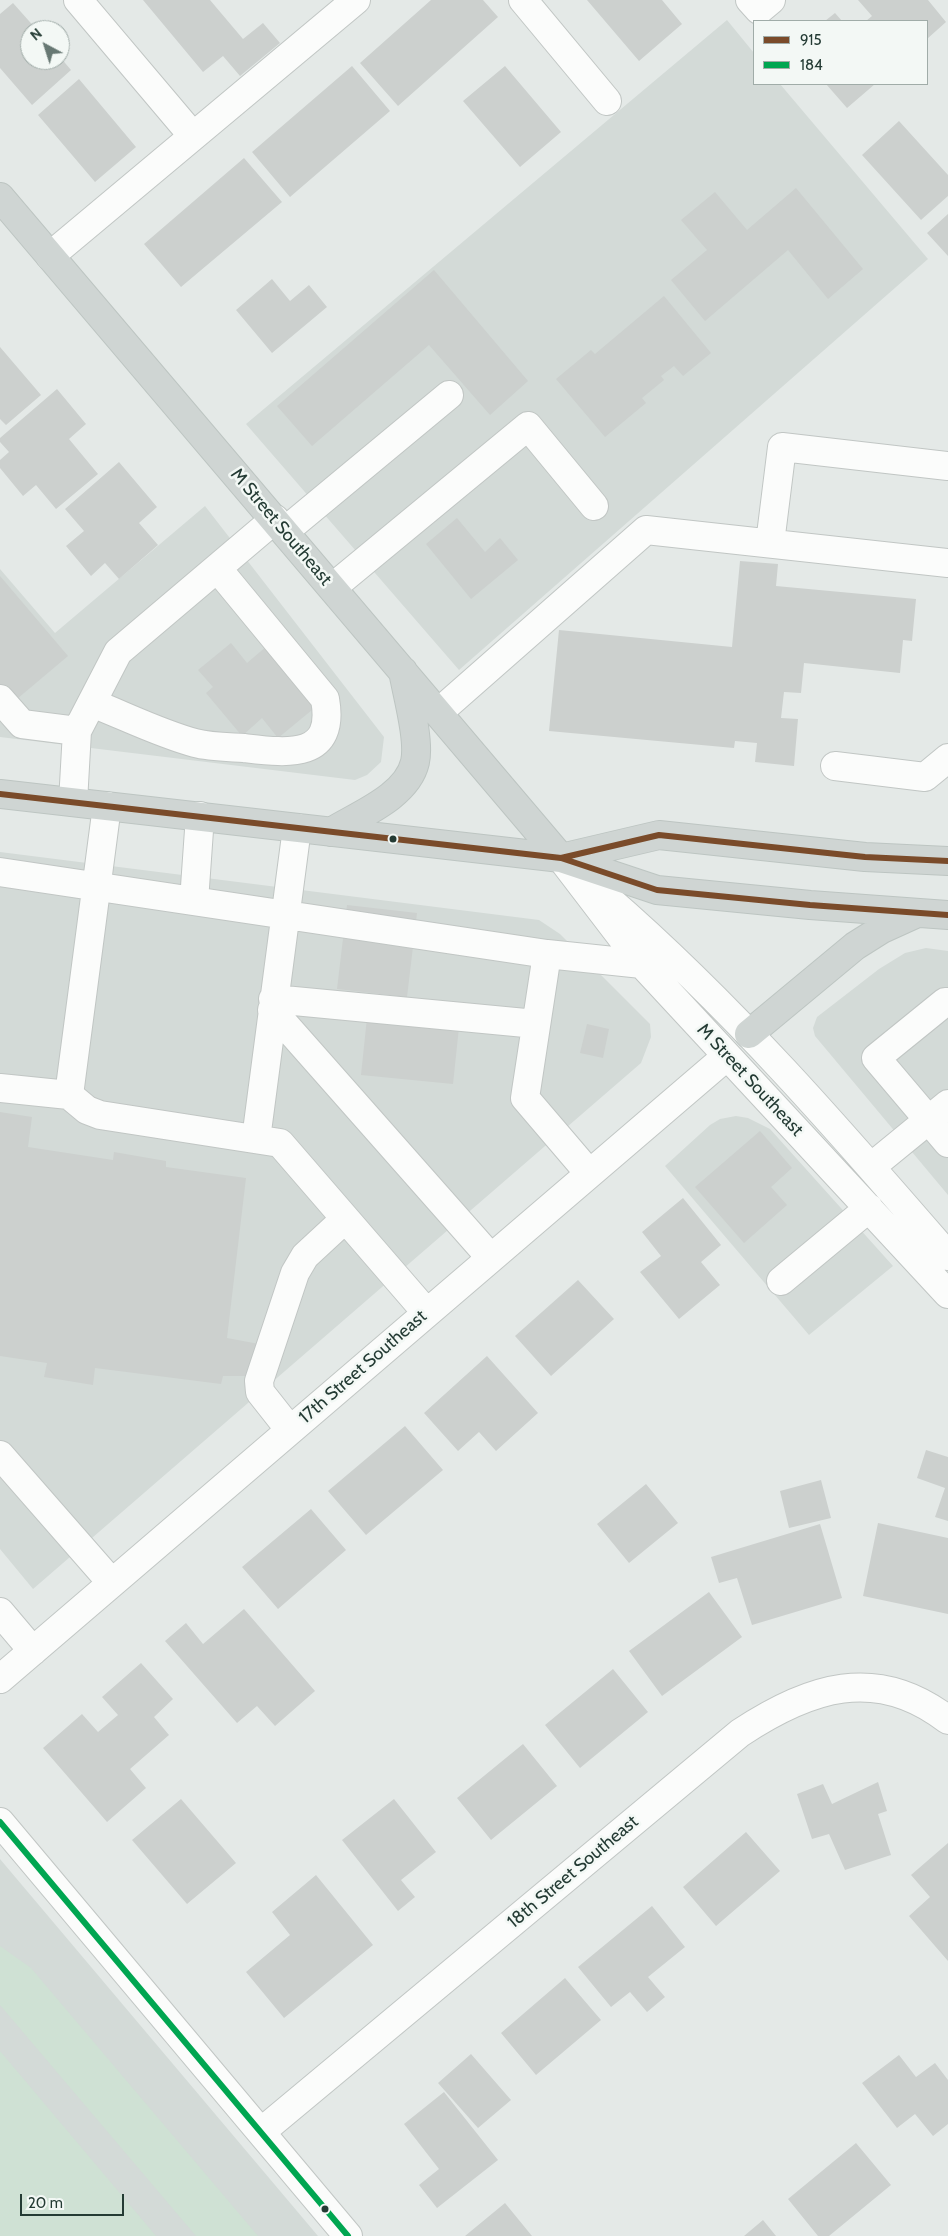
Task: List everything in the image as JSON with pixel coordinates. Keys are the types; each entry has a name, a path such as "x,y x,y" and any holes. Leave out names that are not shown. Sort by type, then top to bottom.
{"main road":[{"name":"M Street Southeast","path":"0,197 561,858"},
{"path":"331,832 394,793 407,779 415,763 416,747 402,669"},
{"path":"0,794 561,858 657,890 810,905 948,915"},
{"path":"561,858 659,835 865,857 948,861"},
{"path":"749,1034 855,946 882,929 918,913"}],"street":[{"path":"78,0 193,136"},
{"path":"50,256 356,0"},
{"path":"523,0 607,101"},
{"path":"750,0 759,10 771,0"},
{"path":"73,802 77,731 118,652 217,568 280,525 449,395"},
{"path":"333,588 528,426 594,506"},
{"path":"770,543 782,447 948,466"},
{"path":"438,712 646,530 948,563"},
{"path":"92,702 196,743 287,753 303,749 318,741 327,728 328,715 325,699 217,568"},
{"path":"0,699 22,724 77,731"},
{"path":"834,766 925,778 948,758"},
{"path":"69,1095 107,806"},
{"path":"194,901 200,816"},
{"path":"256,1139 297,828"},
{"name":"M Street Southeast","path":"561,858 642,964 948,1294"},
{"name":"M Street Southeast","path":"561,858 667,950 749,1034 871,1167 948,1256"},
{"path":"0,872 547,954 642,964"},
{"path":"547,954 525,1098 589,1173"},
{"path":"948,1002 945,1002 876,1058 938,1112 948,1143"},
{"path":"273,1004 536,1024"},
{"path":"273,1004 491,1258"},
{"name":"17th Street Southeast","path":"0,1679 727,1056"},
{"path":"0,1088 69,1095 87,1110 100,1115 280,1143 427,1313"},
{"path":"871,1167 938,1112"},
{"path":"782,1281 869,1208"},
{"path":"290,1430 260,1392 259,1381 295,1273 305,1256 346,1219"},
{"path":"0,1455 112,1583"},
{"path":"0,1612 33,1651"},
{"name":"18th Street Southeast","path":"261,2132 740,1733 787,1704 831,1689 874,1688 917,1700 948,1720"},
{"path":"0,1822 348,2236"}],"shaded area":[{"path":"727,20 753,52 753,85 781,85 928,259 459,670 246,424"},
{"path":"205,506 384,737 381,762 367,775 355,780 0,737 0,569 55,633"},
{"path":"0,852 539,920 560,934 650,1024 651,1037 641,1063 33,1589 0,1549"},
{"path":"926,948 948,951 948,1195 815,1036 813,1028 817,1017 879,969 905,953"},
{"path":"736,1116 748,1118 770,1129 893,1266 809,1335 665,1166 710,1125 720,1119"},
{"path":"0,1859 318,2236 0,2236"}],"green space":[{"path":"0,1946 31,1968 258,2236 196,2236 0,2005"},
{"path":"0,2051 156,2236 0,2236"}],"building":[{"path":"143,0 210,0 243,39 263,23 280,43 240,76 223,56 203,72"},
{"path":"431,0 483,0 498,17 398,106 360,63"},
{"path":"587,0 662,0 682,24 639,61"},
{"path":"858,0 928,0 946,22 928,38 928,20 867,20 872,16"},
{"path":"13,3 28,20 20,20 20,70 71,70 32,105 0,68 0,14"},
{"path":"835,13 841,20 826,20"},
{"path":"352,66 390,111 290,197 252,152"},
{"path":"505,66 561,132 520,167 463,101"},
{"path":"79,79 136,147 95,182 38,115"},
{"path":"827,85 874,85 847,108"},
{"path":"899,121 948,175 948,196 921,220 862,155"},
{"path":"244,158 282,202 181,287 144,244"},
{"path":"796,188 863,269 828,299 788,250 705,321 671,280 707,250 681,220 715,192 747,230"},
{"path":"948,214 948,256 927,233"},
{"path":"434,270 528,381 490,415 429,345 312,446 277,406"},
{"path":"272,279 290,301 309,285 327,307 272,353 236,310"},
{"path":"664,296 711,353 683,376 674,366 661,376 664,380 642,398 646,403 605,437 556,379 591,350 595,354"},
{"path":"0,347 41,395 6,425 0,419"},
{"path":"57,389 86,424 69,439 98,474 56,509 36,485 23,496 0,468 0,460 9,452 0,442 0,438"},
{"path":"119,462 157,507 139,523 158,545 119,579 105,563 91,576 66,546 84,531 65,509"},
{"path":"457,518 485,552 500,538 518,560 471,599 426,544"},
{"path":"740,561 778,564 776,586 916,599 912,641 903,640 900,673 804,663 801,693 784,692 781,718 798,719 794,766 755,762 757,743 735,741 734,748 549,731 559,630 732,647"},
{"path":"0,576 68,656 11,704 0,691"},
{"path":"231,643 247,663 267,646 318,705 278,738 262,718 242,736 206,693 213,687 198,670"},
{"path":"347,905 417,913 407,997 337,989"},
{"path":"367,1018 459,1027 453,1084 361,1075"},
{"path":"587,1024 609,1029 603,1058 580,1053"},
{"path":"0,1112 32,1117 28,1147 113,1160 114,1152 166,1161 166,1167 246,1178 227,1338 259,1344 253,1376 223,1376 221,1384 95,1368 93,1385 44,1377 47,1363 0,1356"},
{"path":"760,1131 792,1168 771,1187 787,1205 744,1243 695,1187"},
{"path":"683,1198 721,1245 701,1262 720,1285 679,1319 640,1272 661,1256 642,1232"},
{"path":"578,1280 614,1319 551,1376 515,1336"},
{"path":"487,1356 538,1413 496,1451 479,1432 458,1451 424,1413"},
{"path":"405,1426 443,1470 366,1535 328,1491"},
{"path":"926,1450 948,1457 948,1521 935,1517 945,1488 917,1478"},
{"path":"821,1480 831,1518 789,1528 780,1491"},
{"path":"646,1484 678,1523 629,1563 597,1524"},
{"path":"311,1509 346,1550 278,1609 242,1567"},
{"path":"878,1523 948,1538 948,1614 863,1596"},
{"path":"820,1524 842,1598 752,1625 737,1578 719,1583 711,1557"},
{"path":"709,1592 742,1637 662,1696 629,1651"},
{"path":"244,1609 315,1691 275,1726 257,1706 237,1723 165,1641 186,1623 203,1644"},
{"path":"141,1663 173,1699 154,1717 169,1735 130,1769 146,1788 107,1822 43,1748 82,1714 98,1732 118,1715 102,1697"},
{"path":"613,1669 648,1712 580,1768 545,1725"},
{"path":"523,1744 557,1786 491,1840 457,1798"},
{"path":"878,1782 887,1811 878,1814 891,1855 845,1870 829,1834 812,1839 797,1794 823,1784 832,1804"},
{"path":"181,1799 236,1863 187,1904 132,1840"},
{"path":"394,1799 436,1852 401,1880 415,1897 398,1911 342,1840"},
{"path":"746,1832 780,1871 716,1926 683,1887"},
{"path":"948,1843 948,1961 909,1916 930,1897 911,1875"},
{"path":"316,1875 373,1945 284,2018 246,1972 290,1935 272,1912"},
{"path":"652,1906 685,1947 648,1977 665,1997 647,2012 630,1992 611,2007 578,1967"},
{"path":"565,1978 601,2020 536,2075 501,2033"},
{"path":"471,2054 511,2100 478,2128 438,2083"},
{"path":"899,2055 916,2077 935,2063 948,2080 948,2124 933,2136 915,2114 897,2128 862,2083"},
{"path":"444,2092 498,2160 437,2208 419,2185 439,2169 404,2124"},
{"path":"856,2143 891,2185 829,2236 818,2236 788,2199"},
{"path":"505,2203 532,2236 465,2236"},
{"path":"763,2220 776,2236 744,2236"}],"transit line":[{"name":"915","path":"0,794 561,858 657,890 810,905 948,915"},
{"name":"915","path":"561,858 659,835 865,857 948,861"},
{"name":"184","path":"0,1822 348,2236"}]}
